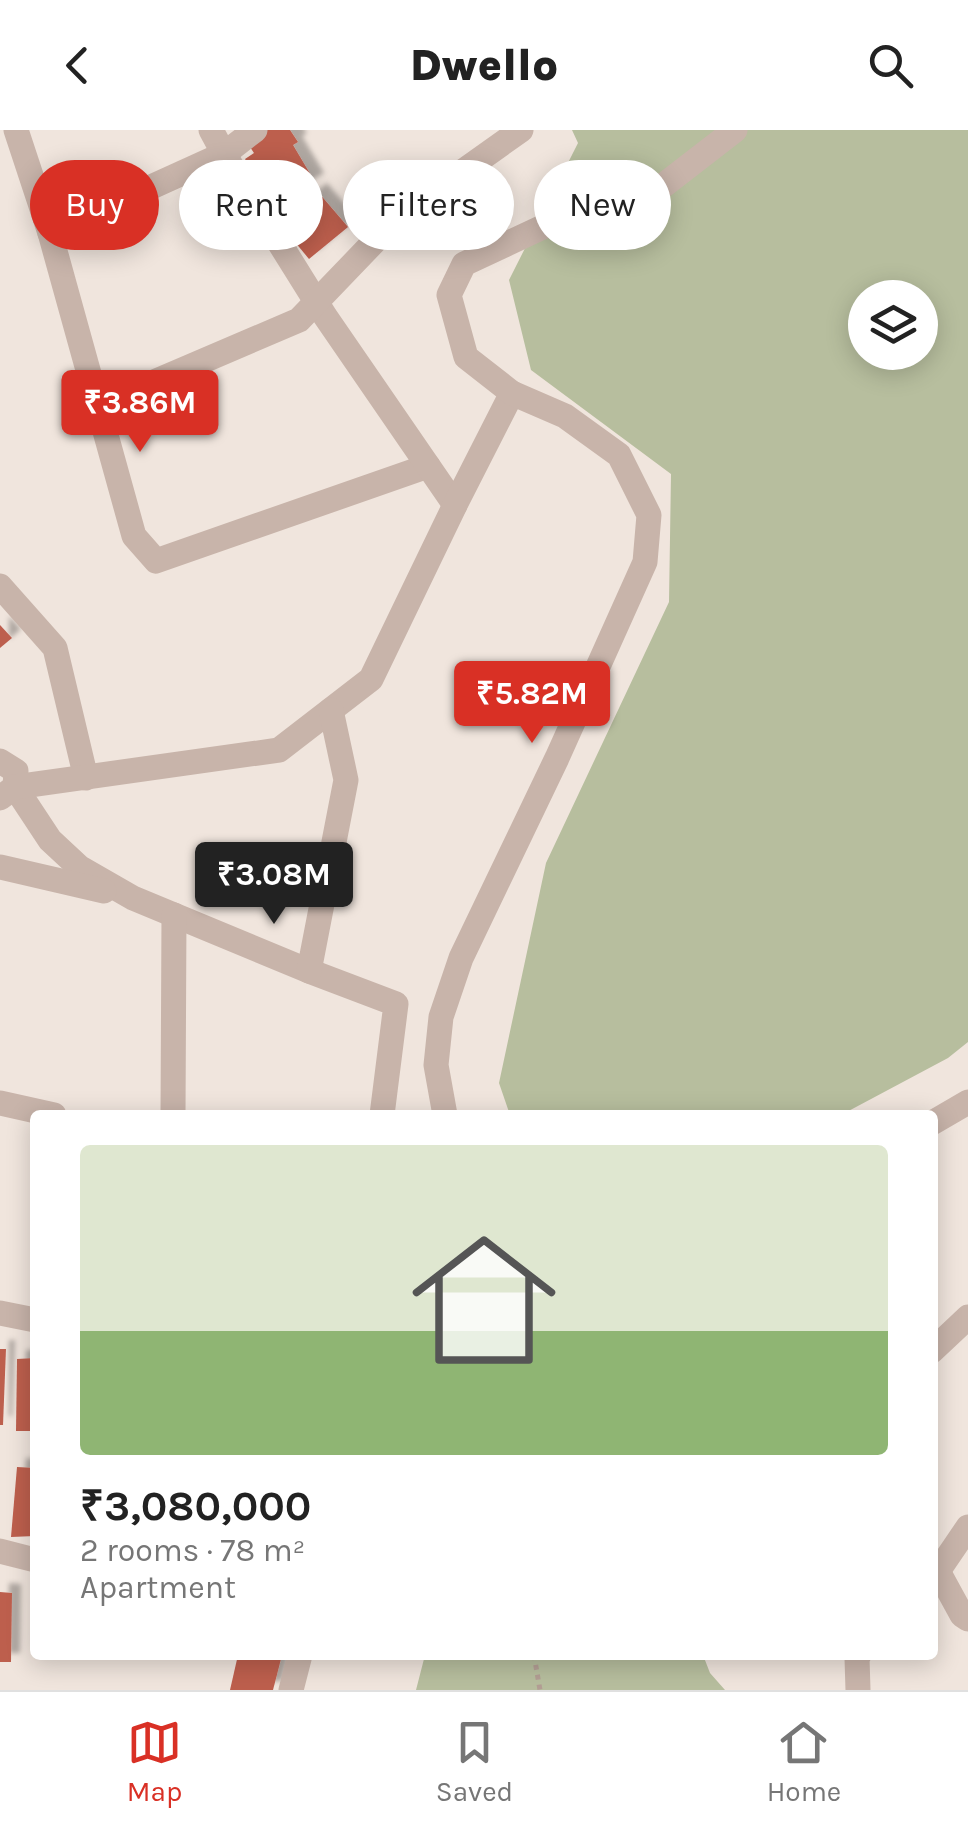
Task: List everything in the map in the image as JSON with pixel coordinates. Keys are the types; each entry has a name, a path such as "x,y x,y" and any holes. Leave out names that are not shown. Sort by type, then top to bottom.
{"street":[{"path":"16,130 30,173"},
{"path":"211,130 316,302 454,505"},
{"path":"159,184 224,154 254,130"},
{"path":"98,406 299,320 396,219 521,130"},
{"path":"445,1110 436,1065 441,1017 461,958 645,562 649,515 619,455 566,416 512,393 466,357 449,296 464,264 564,217 655,192 735,130"},
{"path":"54,250 134,536 156,561 428,466"},
{"path":"8,792 280,750 372,679 512,393"},
{"path":"0,586 55,648 86,778"},
{"path":"309,971 346,780 331,710"},
{"path":"0,762 16,771 8,792"},
{"path":"8,792 79,868 134,898 309,971 441,1017"},
{"path":"0,866 134,898"},
{"path":"173,1110 174,915"},
{"path":"383,1110 396,1004"},
{"path":"938,1120 968,1102"},
{"path":"0,1103 32,1110"},
{"path":"0,1313 30,1319"},
{"path":"938,1346 966,1320"},
{"path":"938,1570 968,1527"},
{"path":"0,1551 30,1559"},
{"path":"938,1578 968,1619"},
{"path":"291,1690 299,1660"},
{"path":"856,1660 858,1690"}],"path":[{"path":"535,1660 540,1690"}],"green space":[{"path":"572,130 968,130 968,1042 948,1058 850,1110 508,1110 499,1083 546,863 669,602 671,474 531,370 509,280 534,230 534,250 671,250 671,160 569,160 578,143"},
{"path":"424,1660 705,1660 710,1673 725,1690 416,1690"}],"building":[{"path":"265,130 290,130 298,142 293,145 302,160 246,160 254,153 246,141"},
{"path":"323,198 343,221 343,231 323,248"},
{"path":"302,250 320,250 309,259"},
{"path":"0,625 12,638 0,648"},
{"path":"0,1349 6,1349 3,1425 0,1425"},
{"path":"30,1358 30,1431 16,1431 17,1359"},
{"path":"17,1467 30,1468 30,1536 11,1537"},
{"path":"0,1592 12,1593 11,1662 0,1662"},
{"path":"237,1660 281,1660 273,1690 230,1690"}]}
